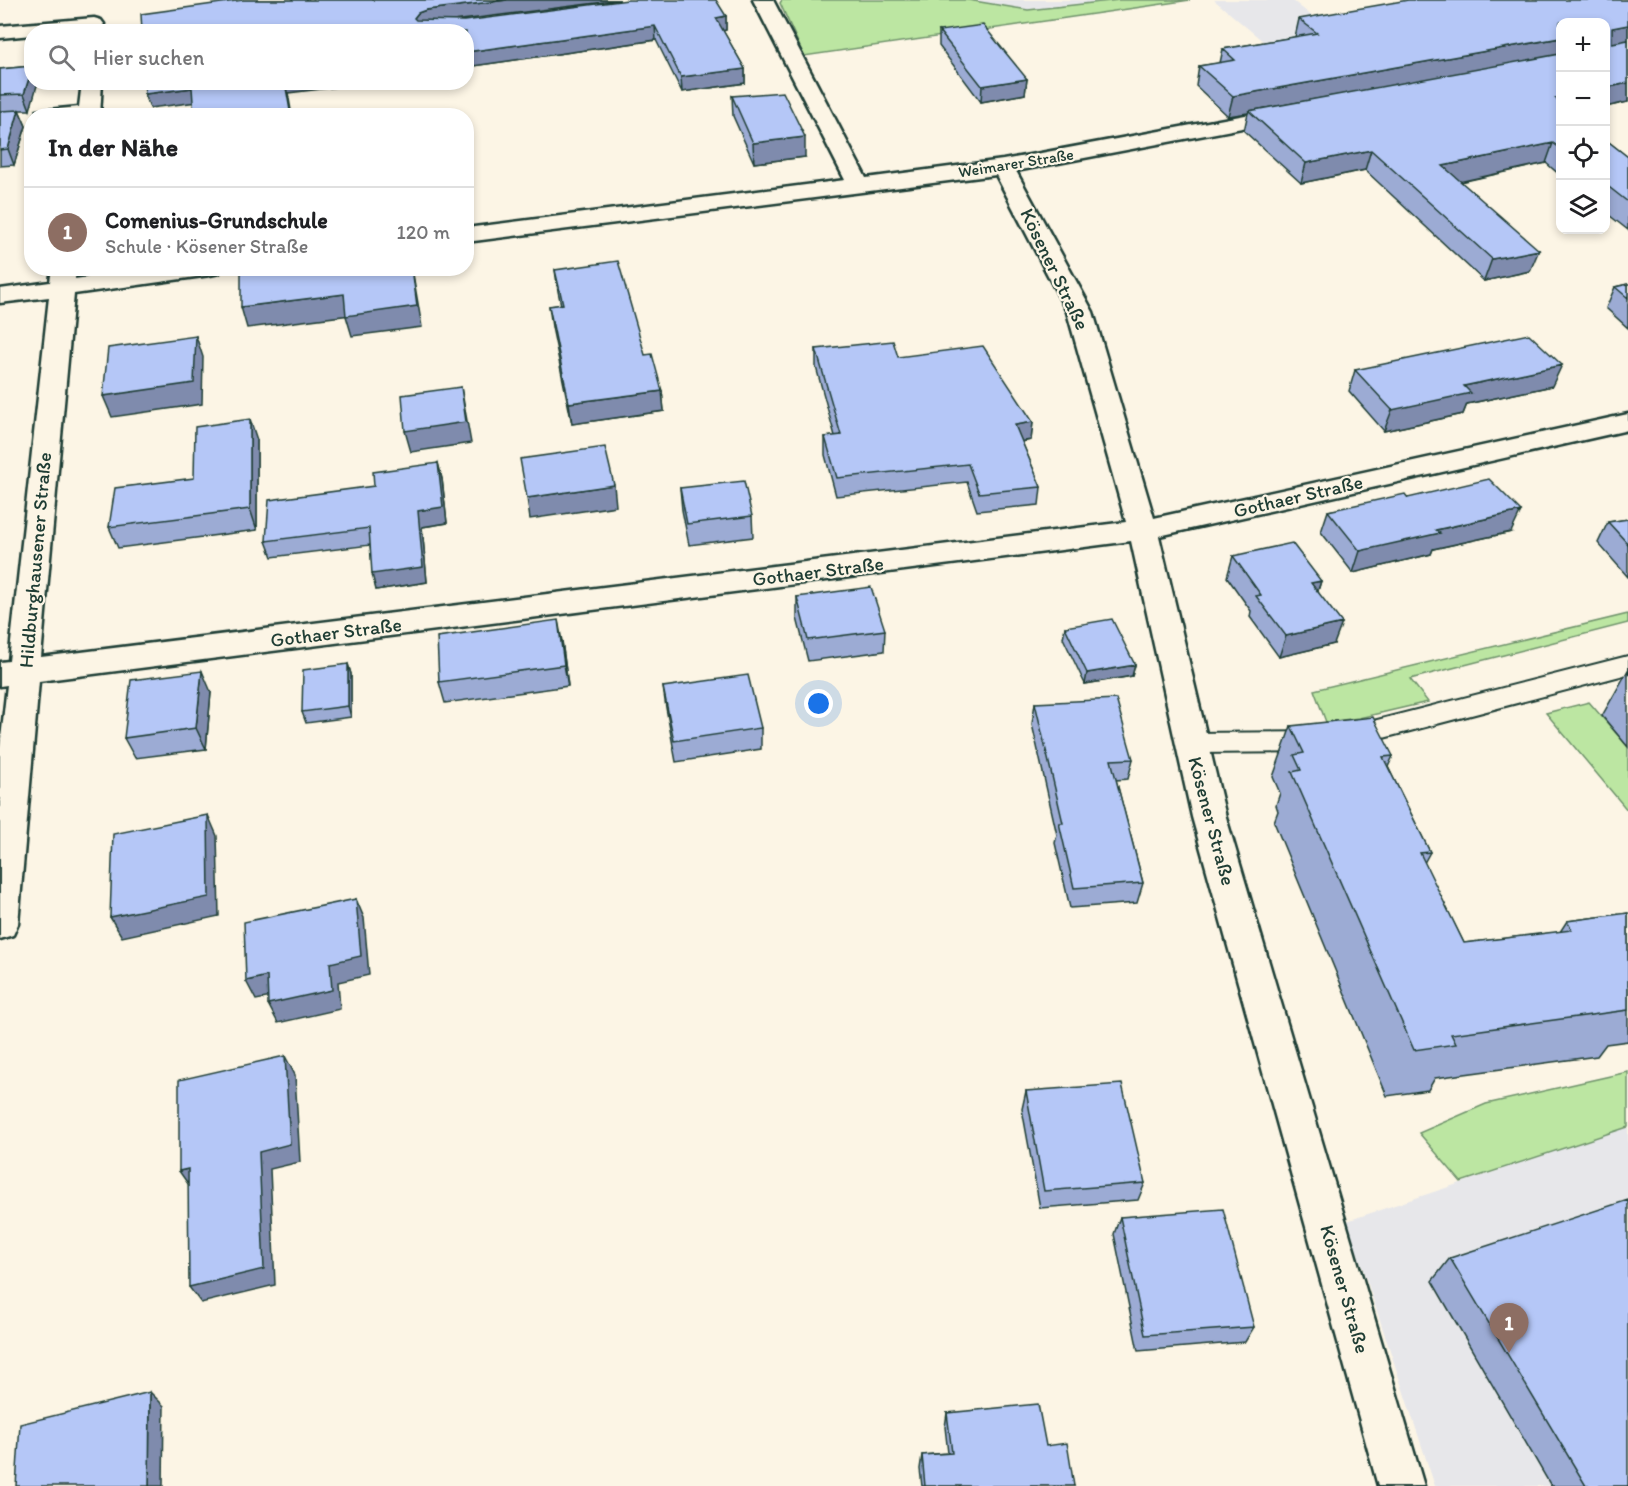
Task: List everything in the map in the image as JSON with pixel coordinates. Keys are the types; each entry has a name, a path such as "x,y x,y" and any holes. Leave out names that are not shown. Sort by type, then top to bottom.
{"street":[{"path":"764,0 859,186"},
{"path":"69,24 95,21"},
{"path":"0,32 24,29"},
{"path":"90,108 91,90"},
{"name":"Weimarer Straße","path":"474,234 1003,167 1308,110"},
{"name":"Kösener Straße","path":"1003,167 1080,312 1143,530 1212,828 1401,1486"},
{"path":"0,296 63,278 92,276"},
{"name":"Hildburghausener Straße","path":"0,924 13,672 63,278"},
{"name":"Gothaer Straße","path":"13,672 1143,530 1628,423"}],"lane":[{"path":"1192,743 1330,742 1628,665"}],"shaded area":[{"path":"968,0 1119,0 1028,10"},
{"path":"1214,0 1292,0 1397,85 1328,96"},
{"path":"1628,1127 1628,1486 1435,1486 1347,1221"}],"green space":[{"path":"782,0 968,0 1028,10 1119,0 1190,0 804,56 780,3"},
{"path":"1628,614 1628,623 1410,679 1428,702 1359,718 1326,722 1314,690"},
{"path":"1589,702 1628,747 1628,811 1546,713"},
{"path":"1628,1072 1628,1127 1461,1182 1419,1133 1486,1104"}],"building":[{"path":"243,0 507,0 426,10 418,13 414,18 416,20 464,21 628,0 716,0 726,16 716,18 745,69 681,77 655,26 474,51 474,24 142,24 141,14"},
{"path":"1408,0 1628,0 1628,25 1612,28 1612,43 1628,40 1628,83 1610,87 1610,18 1556,18 1556,39 1233,96 1199,66 1235,60 1223,49 1317,33 1299,19"},
{"path":"983,25 1027,79 982,86 939,31"},
{"path":"1556,55 1556,145 1553,143 1443,166 1539,250 1492,259 1371,150 1306,163 1249,111"},
{"path":"24,67 24,94 0,95 0,69"},
{"path":"145,90 176,90 145,94"},
{"path":"192,90 286,90 290,108 193,108"},
{"path":"783,92 805,137 753,143 732,96"},
{"path":"19,110 8,149 0,150 0,111"},
{"path":"1610,143 1628,157 1628,202 1610,188"},
{"path":"618,261 645,355 652,354 662,391 569,403 549,306 563,304 555,270"},
{"path":"241,276 413,276 417,306 346,316 344,294 241,307"},
{"path":"1628,284 1628,298 1615,287"},
{"path":"1529,334 1562,365 1464,386 1471,393 1392,410 1355,370"},
{"path":"196,336 194,383 103,396 108,348"},
{"path":"893,341 898,357 983,346 1033,422 1015,425 1041,487 979,493 968,464 837,478 825,437 841,435 816,349"},
{"path":"461,387 466,422 405,431 402,395"},
{"path":"250,419 250,509 109,527 115,488 194,478 195,427"},
{"path":"605,447 614,485 527,498 520,459"},
{"path":"438,463 443,507 418,511 423,567 372,574 369,528 266,541 269,500 374,486 373,472"},
{"path":"1489,479 1521,511 1436,530 1440,533 1360,551 1328,511 1405,494 1408,498"},
{"path":"744,481 752,516 687,524 680,488"},
{"path":"1628,519 1628,544 1608,522"},
{"path":"1292,543 1321,581 1311,583 1342,623 1286,636 1256,596 1261,595 1233,556"},
{"path":"871,587 885,630 808,640 797,597"},
{"path":"1112,619 1135,665 1087,673 1065,627"},
{"path":"558,620 564,665 439,682 437,637"},
{"path":"348,664 348,706 302,712 303,670"},
{"path":"202,671 196,728 124,738 131,680"},
{"path":"748,675 761,728 674,741 663,687"},
{"path":"1116,699 1133,759 1111,760 1143,883 1074,888 1059,823 1063,823 1035,703"},
{"path":"1373,717 1393,756 1383,757 1430,852 1420,853 1464,943 1572,930 1567,921 1628,913 1628,1010 1451,1034 1456,1044 1414,1050 1292,772 1301,770 1294,755 1304,753 1291,726"},
{"path":"208,815 209,897 110,917 113,834"},
{"path":"356,899 361,956 330,963 332,990 268,1004 267,976 246,981 244,922"},
{"path":"285,1056 290,1144 259,1152 264,1269 189,1287 188,1169 179,1171 179,1080"},
{"path":"1122,1084 1145,1183 1044,1191 1026,1091"},
{"path":"1628,1200 1628,1486 1586,1486 1450,1258"},
{"path":"1223,1209 1254,1327 1145,1335 1120,1217"},
{"path":"150,1392 149,1486 16,1486 20,1424"},
{"path":"1038,1404 1046,1446 1067,1443 1074,1486 925,1486 922,1455 952,1453 947,1413"}],"place":[{"name":"Comenius-Grundschule","path":"1509,1353"}]}
